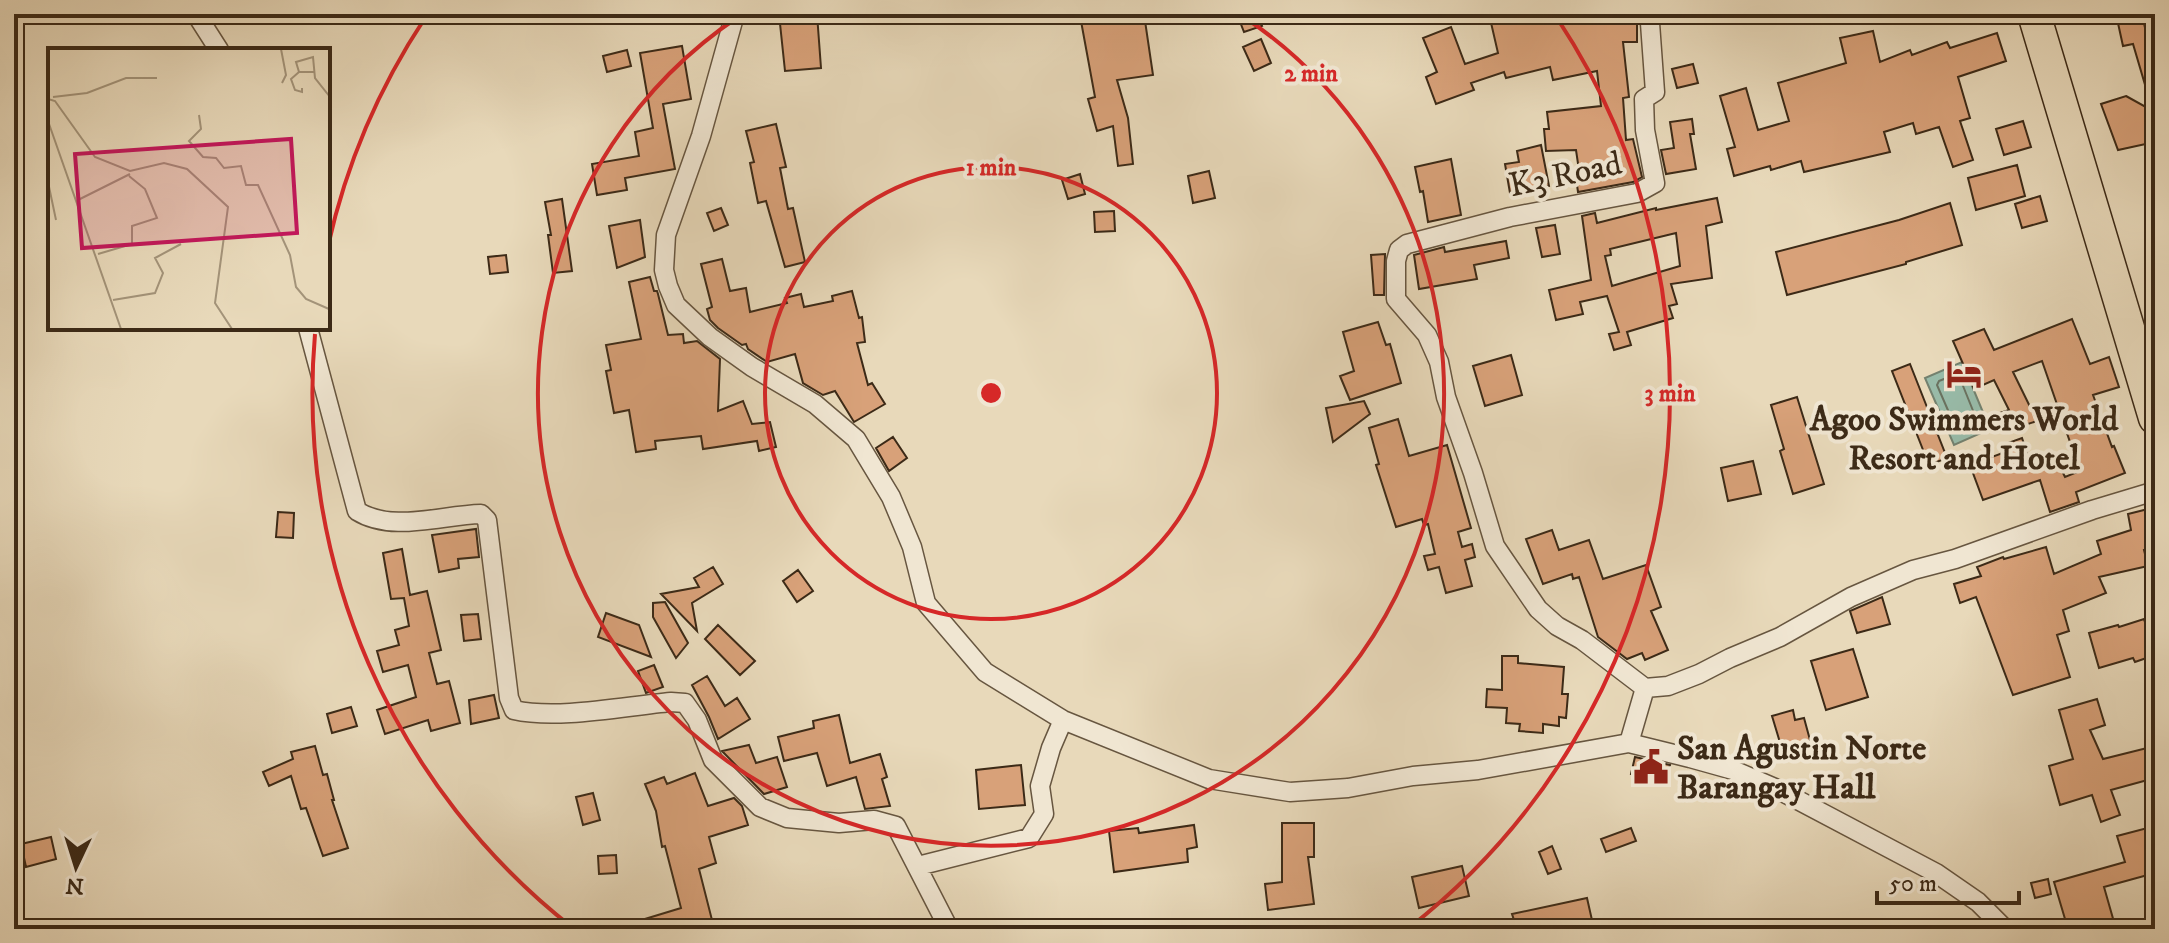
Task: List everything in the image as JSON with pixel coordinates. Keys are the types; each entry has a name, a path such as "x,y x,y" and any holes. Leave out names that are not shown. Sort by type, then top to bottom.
{"highway":[{"path":"2034,14 2145,350 2155,418"}],"street":[{"path":"196,14 218,48"},
{"path":"735,14 701,136 666,235 664,270 676,305 710,337 752,367 815,404 856,439 891,497 912,547 926,603 985,672 1063,720 1209,779 1290,792 1348,788 1413,776 1478,770 1629,743 1733,770 1777,789 1936,873 1978,902 2005,929"},
{"name":"K3 Road","path":"1645,688 1538,609 1495,546 1446,397 1439,362 1427,335 1396,299 1396,261 1399,250 1407,244 1510,217 1637,193 1652,186 1656,178 1645,130 1644,99 1655,92 1650,23 1654,14"},
{"path":"309,330 357,511 371,520 393,522 481,514 487,520 509,698 514,710 532,714 685,703 697,720 713,760 760,807 787,818 839,823 874,820 896,826 949,929"},
{"path":"1629,743 1645,688 1668,686 1699,674 1780,637 1851,597 1913,570 2155,491"},
{"path":"918,866 1029,838 1044,814 1040,786 1063,720"}],"water":[{"path":"1962,362 1990,429 1954,445 1925,378"}],"building":[{"path":"779,14 817,14 821,68 785,71"},
{"path":"1105,14 1144,14 1153,75 1117,80 1128,118 1133,164 1118,166 1113,126 1097,131 1088,99 1095,97 1081,21 1105,18"},
{"path":"1237,14 1257,14 1262,26 1244,32"},
{"path":"1489,14 1637,14 1637,42 1623,42 1629,97 1623,98 1626,140 1633,139 1642,177 1633,182 1578,192 1576,178 1580,177 1576,150 1546,151 1544,129 1549,129 1547,112 1601,106 1597,71 1553,80 1550,67 1506,78 1504,72 1471,83 1474,90 1436,104 1426,77 1437,72 1423,38 1451,27 1465,64 1498,53"},
{"path":"2116,14 2142,14 2152,60 2155,60 2155,104 2151,105 2133,44 2123,46"},
{"path":"1873,31 1880,62 1910,50 1912,55 1947,42 1950,48 1997,33 2006,61 1958,77 1970,118 1960,121 1973,160 1953,167 1939,127 1916,134 1913,123 1884,132 1890,152 1804,172 1801,161 1734,176 1727,149 1735,147 1720,96 1746,88 1758,130 1789,121 1778,83 1846,63 1840,38"},
{"path":"1261,39 1271,63 1254,71 1243,47"},
{"path":"682,46 691,99 663,104 675,169 625,178 627,190 597,195 592,164 639,156 635,132 653,128 640,53"},
{"path":"627,50 631,66 607,72 603,56"},
{"path":"1693,64 1698,83 1677,88 1672,69"},
{"path":"2126,96 2155,112 2155,142 2118,150 2101,104"},
{"path":"1692,119 1694,134 1690,134 1696,169 1666,174 1661,150 1674,148 1670,122"},
{"path":"2023,121 2031,147 2004,155 1996,129"},
{"path":"776,124 786,167 780,168 788,209 793,208 805,262 785,267 766,201 758,203 750,163 754,162 746,131"},
{"path":"1541,145 1549,186 1510,193 1505,164 1519,162 1517,151"},
{"path":"1451,159 1461,215 1428,222 1415,167"},
{"path":"2017,165 2025,196 1976,210 1968,178"},
{"path":"1209,171 1215,198 1193,203 1188,176"},
{"path":"1080,174 1085,194 1068,199 1062,180"},
{"path":"2040,196 2047,221 2022,228 2015,204"},
{"path":"1717,198 1722,222 1706,226 1712,278 1671,284 1677,304 1669,306 1673,318 1627,332 1631,345 1614,350 1609,334 1619,332 1607,296 1580,302 1583,314 1556,320 1549,290 1591,280 1582,216 1595,213 1597,223","holes":["1676,233 1680,266 1612,286 1605,256 1611,255 1610,249"]},
{"path":"562,199 572,271 553,273 545,202"},
{"path":"1950,203 1962,245 1906,264 1787,295 1776,252 1899,220"},
{"path":"721,208 728,225 714,231 707,213"},
{"path":"1114,211 1115,231 1095,232 1094,212"},
{"path":"640,220 645,257 617,268 609,226"},
{"path":"1555,225 1560,254 1542,257 1536,228"},
{"path":"1506,241 1509,258 1474,265 1477,279 1419,289 1414,255 1444,247 1445,252"},
{"path":"1385,254 1384,295 1374,295 1371,255"},
{"path":"506,255 508,272 490,274 488,257"},
{"path":"722,259 730,291 746,288 750,312 787,303 785,298 801,294 804,307 833,301 832,296 852,291 859,318 862,317 865,342 857,343 868,385 872,383 885,404 854,422 835,391 823,395 803,383 795,354 767,362 748,349 746,344 742,345 718,328 710,320 707,309 712,307 701,264"},
{"path":"650,277 658,294 668,335 683,334 684,343 697,341 720,359 718,411 743,401 752,424 770,422 776,447 759,451 757,441 703,449 701,436 655,441 656,449 636,452 629,410 614,413 606,371 611,370 606,345 641,339 629,282"},
{"path":"2072,319 2090,364 2109,357 2119,387 2093,395 2125,473 2076,492 2079,502 2050,512 2040,480 1983,500 1970,465 2011,450 2008,443 2022,438 2031,465 2055,457 2065,477 2080,471 2042,361 2013,372 2037,421 2006,431 2000,413 2009,410 1994,380 1974,389 1953,341 1984,329 1994,350"},
{"path":"1378,322 1386,345 1390,344 1401,383 1350,400 1340,376 1354,371 1343,332"},
{"path":"1511,355 1522,395 1485,406 1473,366"},
{"path":"1910,364 1947,458 1929,465 1892,371"},
{"path":"1797,397 1824,484 1793,494 1771,405"},
{"path":"1364,401 1370,414 1333,442 1326,408"},
{"path":"1398,419 1409,456 1447,445 1471,528 1458,532 1462,547 1472,544 1475,557 1465,560 1472,586 1446,593 1439,567 1428,570 1424,556 1435,554 1428,524 1424,525 1422,519 1396,527 1376,465 1379,464 1369,428"},
{"path":"893,437 907,458 889,471 876,448"},
{"path":"1753,461 1761,494 1728,501 1721,468"},
{"path":"2152,508 2155,547 2144,550 2148,566 2099,577 2106,593 2063,610 2069,631 2057,635 2070,677 2013,695 1976,597 1960,603 1954,584 1981,576 1977,567 2046,547 2054,574 2101,554 2097,541 2131,530 2128,514"},
{"path":"278,512 294,513 293,538 276,537"},
{"path":"476,529 479,557 458,559 459,568 439,572 432,535"},
{"path":"1552,530 1559,550 1589,540 1603,579 1646,565 1661,607 1651,611 1668,650 1645,660 1642,653 1627,659 1598,637 1579,577 1573,579 1572,574 1543,584 1526,539"},
{"path":"402,549 410,595 427,591 441,650 429,653 437,684 449,681 460,723 431,731 428,720 385,734 377,710 416,697 408,665 383,672 377,651 399,645 395,630 409,626 404,598 391,599 383,553"},
{"path":"713,567 723,584 692,603 697,631 661,594 699,587 694,578"},
{"path":"798,570 813,591 797,602 783,581"},
{"path":"1882,597 1890,624 1857,633 1850,611"},
{"path":"665,602 688,643 676,658 653,617 653,603"},
{"path":"606,613 639,625 651,657 598,637"},
{"path":"478,614 481,639 464,641 461,615"},
{"path":"2144,619 2155,655 2099,668 2089,633"},
{"path":"718,625 755,661 740,675 705,639"},
{"path":"1853,649 1868,697 1826,710 1811,661"},
{"path":"1502,656 1518,656 1518,663 1564,667 1562,694 1568,694 1566,718 1559,717 1559,726 1543,724 1543,733 1519,731 1520,724 1506,723 1507,708 1486,707 1487,689 1502,690"},
{"path":"654,665 663,687 646,693 638,671"},
{"path":"707,676 725,706 737,698 750,719 718,739 692,685"},
{"path":"494,695 499,718 471,724 469,700"},
{"path":"2097,699 2105,725 2090,730 2103,759 2155,746 2155,778 2111,790 2120,815 2101,822 2092,795 2060,805 2049,766 2073,759 2059,710"},
{"path":"351,707 357,726 332,733 327,714"},
{"path":"1793,710 1795,720 1804,718 1813,751 1785,759 1772,716"},
{"path":"839,715 850,763 880,754 887,777 882,779 890,806 865,809 856,777 827,786 817,753 784,761 778,737 814,728 813,721"},
{"path":"749,745 756,763 777,757 787,787 764,794 722,751"},
{"path":"315,746 323,775 327,774 348,848 323,856 306,808 301,809 291,776 269,786 263,772 293,759 291,752"},
{"name":"San Agustin Norte Barangay Hall","path":"1635,757 1670,765 1665,783 1631,774"},
{"path":"1021,765 1025,805 979,809 976,770"},
{"path":"695,773 708,806 734,798 742,806 748,825 709,837 716,863 699,869 712,920 681,929 625,929 625,925 681,908 665,846 662,847 656,811 645,784 664,777 667,784"},
{"path":"593,793 600,820 583,825 576,797"},
{"path":"1282,823 1314,823 1314,857 1308,857 1314,904 1268,910 1265,884 1282,882"},
{"path":"1194,825 1197,847 1187,849 1188,862 1114,872 1109,831 1138,828 1139,833"},
{"path":"2155,826 2155,873 2104,887 2116,929 2068,929 2054,882 2125,862 2117,836"},
{"path":"1631,828 1636,841 1606,852 1601,839"},
{"path":"51,837 56,859 26,867 21,844"},
{"path":"1552,846 1561,869 1548,874 1539,852"},
{"path":"616,855 617,873 599,874 598,856"},
{"path":"1462,866 1469,896 1419,908 1412,877"},
{"path":"2048,879 2051,894 2035,898 2031,883"},
{"path":"1587,898 1594,929 1517,929 1512,914"}],"place":[{"name":"Agoo Swimmers World Resort and Hotel","path":"1964,374"},
{"name":"San Agustin Norte Barangay Hall","path":"1651,767"}]}
